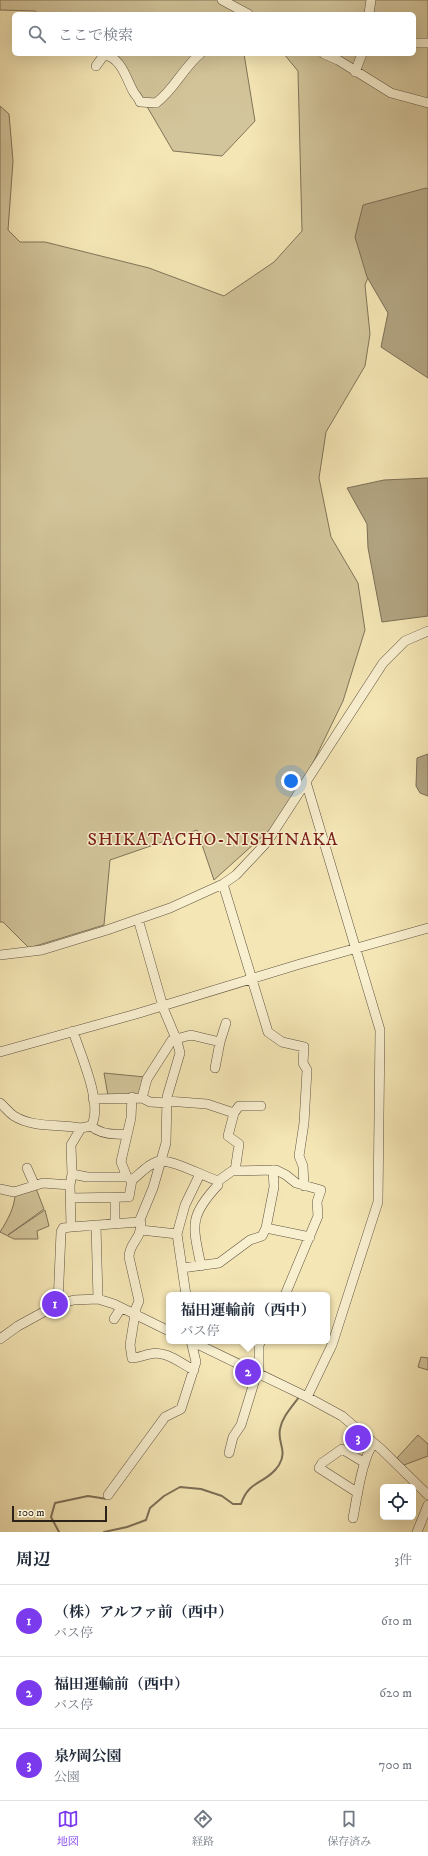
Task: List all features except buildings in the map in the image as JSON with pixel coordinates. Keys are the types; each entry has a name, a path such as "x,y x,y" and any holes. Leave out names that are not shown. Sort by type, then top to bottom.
{"street":[{"path":"222,0 244,12"},
{"path":"369,12 371,0"},
{"path":"416,43 428,43"},
{"path":"96,66 103,56"},
{"path":"109,56 115,60 123,70 140,102 156,103 166,96 177,80 198,56"},
{"path":"329,56 338,60 355,72 391,92 428,103"},
{"path":"355,72 361,56"},
{"path":"0,955 42,950 138,919 170,908 222,884 236,875 267,842 383,663 405,641 428,632"},
{"path":"306,782 380,1030 378,1202 332,1345 307,1397"},
{"path":"222,884 268,1032 282,1042 304,1048 303,1063 307,1070 304,1123 299,1156 304,1166 304,1186"},
{"path":"138,919 163,1006 176,1038 180,1053 167,1102 166,1143 140,1226 141,1232 129,1251 129,1258 139,1301 130,1345 132,1358 151,1354 163,1354 170,1356 194,1370"},
{"path":"0,1052 428,928"},
{"path":"216,1068 220,1042 226,1023"},
{"path":"73,1032 81,1059 88,1070 95,1114 91,1126"},
{"path":"142,1098 147,1079 172,1040 191,1035 220,1042"},
{"path":"93,1099 132,1097 142,1098 150,1102 207,1104 234,1113"},
{"path":"71,1198 129,1197 129,1179 122,1162 126,1134 131,1118 132,1097"},
{"path":"0,1103 9,1112 23,1120 46,1125 81,1128 91,1126"},
{"path":"235,1171 239,1144 228,1136 234,1113 239,1106 261,1106"},
{"path":"91,1126 97,1131 126,1134"},
{"path":"71,1227 71,1145 81,1128"},
{"path":"72,1174 87,1177 129,1179 161,1161 184,1167 218,1181"},
{"path":"27,1168 34,1184"},
{"path":"182,1268 219,1263 250,1240 262,1236 266,1228 274,1187 273,1170"},
{"path":"201,1266 194,1225 198,1211 218,1185 218,1181 235,1171 273,1170 286,1175 296,1183 320,1190 317,1202 318,1216 286,1292"},
{"path":"186,1292 177,1233 185,1205 200,1174"},
{"path":"0,1189 14,1192 23,1190 34,1184 43,1183 70,1185"},
{"path":"115,1223 116,1197"},
{"path":"58,1304 62,1228 96,1226 115,1223 177,1233 194,1225"},
{"path":"96,1226 98,1299"},
{"path":"266,1228 310,1236"},
{"path":"0,1339 18,1326 58,1304 74,1300 98,1299 121,1308 166,1330"},
{"path":"114,1319 121,1308"},
{"path":"108,1495 165,1417 180,1409 196,1362 192,1344"},
{"path":"197,1344 307,1397 342,1416 374,1443 428,1495"},
{"path":"229,1453 233,1437 241,1425 258,1373 260,1344"},
{"path":"353,1518 365,1463 370,1448 374,1443"},
{"path":"358,1493 319,1468 342,1449 365,1463"},
{"path":"417,1532 428,1505"}],"shaded area":[{"path":"0,0 428,0 428,196 384,237 365,285 370,334 365,366 326,432 319,478 331,537 358,583 365,630 343,701 309,771 275,825 214,880 197,830 110,860 104,925 29,948 3,922 0,922 0,106 9,114 13,161 8,230 20,242 45,242 149,268 224,296 274,262 302,231 298,71 286,56 416,56 416,12 36,12 0,10"},
{"path":"111,56 244,56 255,121 222,156 173,151 121,62"},
{"path":"426,188 428,189 428,378 381,347 388,313 367,277 355,237 363,205"},
{"path":"428,478 428,616 382,622 368,548 367,524 347,488 384,480"},
{"path":"428,754 428,796 420,793 416,786 417,758"},
{"path":"104,1073 145,1077 141,1096 108,1096"},
{"path":"35,1186 44,1209 8,1235 45,1210 49,1226 37,1231 38,1239 14,1239 0,1232 12,1209 15,1194"},
{"path":"421,1357 428,1358 428,1370 418,1367"},
{"path":"354,1428 367,1444 369,1444 367,1450 346,1435"},
{"path":"418,1435 428,1444 428,1456 404,1465 397,1458"}],"waterway":[{"path":"104,1532 127,1527 146,1520 150,1508 164,1496 180,1487 201,1489 222,1496 233,1504 241,1504 244,1496 249,1490 269,1476 282,1460 283,1455 279,1434 281,1425 299,1397"},
{"path":"59,1532 51,1517 55,1503 88,1496 107,1499"}],"place":[{"name":"（株）アルファ前（西中）","path":"55,1304"},
{"name":"福田運輸前（西中）","path":"248,1372"},
{"name":"泉ｹ岡公園","path":"358,1438"}],"district":[{"name":"SHIKATACHO-NISHINAKA","path":"213,840"}]}
